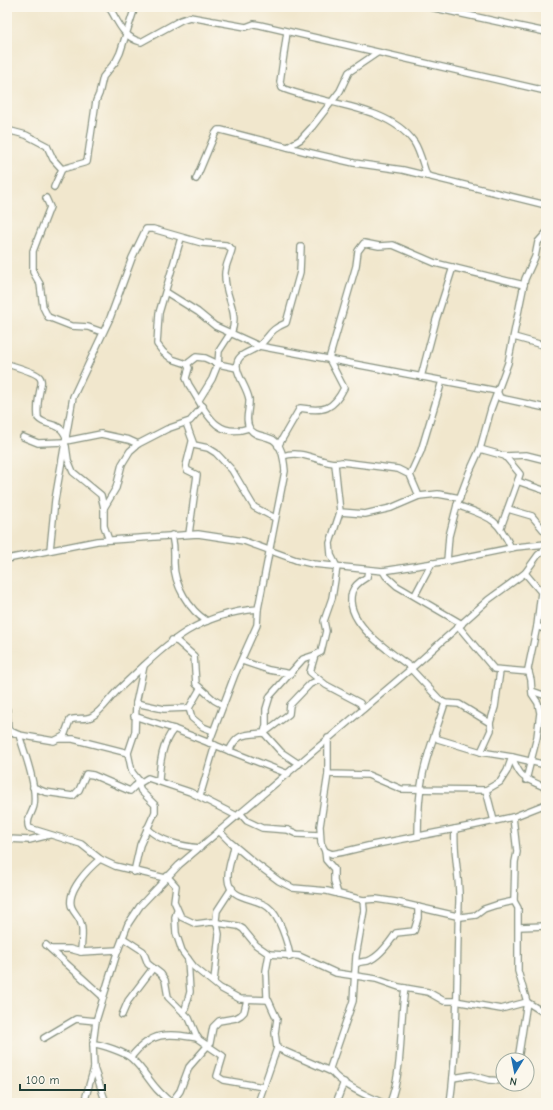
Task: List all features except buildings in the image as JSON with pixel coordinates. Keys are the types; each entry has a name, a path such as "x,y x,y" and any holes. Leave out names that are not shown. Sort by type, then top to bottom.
{"street":[{"path":"109,7 116,21 126,35 134,40 145,41 181,20 190,17 246,27 254,24 546,91"},
{"path":"62,169 87,162 96,101 103,77 116,61 135,7"},
{"path":"430,7 445,9 546,32"},
{"path":"287,32 280,86 289,91 376,114 391,121 415,143 427,176"},
{"path":"288,147 301,138 340,91 349,72 377,53"},
{"path":"7,130 26,135 47,146 53,159 62,169"},
{"path":"196,179 218,130 226,130 354,163 427,176 546,206"},
{"path":"54,187 62,169"},
{"path":"46,198 50,206 33,251 33,272 40,284 44,307 48,317 71,326 88,327 102,332"},
{"path":"50,550 55,500 73,397 102,332 110,318 132,258 146,228 202,243 226,245 232,249 225,274 226,289 234,314 235,324 219,351 218,364 199,400"},
{"path":"447,561 449,536 457,505 480,449 497,391 505,371 514,337 524,285 538,242 546,233"},
{"path":"181,238 159,313 157,344 172,359 187,364"},
{"path":"278,446 300,408 320,411 332,405 342,394 344,388 329,360 356,266 358,251 364,244 379,246 393,244 435,263 524,285"},
{"path":"209,743 223,705 257,625 258,609 284,471 283,456 274,440 256,435 249,428 248,396 237,368 238,361 243,354 259,346 271,331 286,322 300,272 301,247"},
{"path":"422,377 436,320 452,267"},
{"path":"166,292 198,312 215,326 259,346 497,391"},
{"path":"514,337 546,346"},
{"path":"187,364 196,357 205,358 218,364 237,368"},
{"path":"7,364 36,373 42,378 37,405 38,418 42,422 59,427 65,440 68,460 72,470 78,478 101,494 104,508 104,526 109,540"},
{"path":"187,364 189,368 186,378 211,421 219,427 237,431 249,428"},
{"path":"410,475 421,451 442,381"},
{"path":"497,391 500,398 546,408"},
{"path":"104,508 116,488 126,455 138,444 167,429 186,423 194,417 202,406"},
{"path":"186,423 194,445 216,453 232,470 254,507 275,518"},
{"path":"23,437 38,443 101,434 129,440 138,444"},
{"path":"189,534 197,475 187,470 186,466 192,442"},
{"path":"480,449 505,456 526,455 546,460"},
{"path":"283,456 295,453 335,464 342,462 398,469 410,475 419,496"},
{"path":"501,527 520,474 505,456"},
{"path":"264,733 266,725 266,709 270,696 303,659 321,652 323,646 326,631 324,621 332,598 337,567 331,555 330,543 340,512 335,464"},
{"path":"518,480 546,491"},
{"path":"340,512 365,514 381,511 419,496 438,494 460,498"},
{"path":"457,505 486,516 501,527 511,548"},
{"path":"508,509 532,516 546,533"},
{"path":"7,559 109,540 189,534 234,539 305,562 337,567 383,571 447,561 511,548 546,544"},
{"path":"172,535 175,552 174,564 177,580 192,610 196,615 207,621"},
{"path":"106,1103 94,1068 93,1044 96,1021 102,996 118,950 133,915 166,878 219,830 288,774 328,738 412,668 488,600 525,573 538,555 546,549"},
{"path":"415,596 432,563"},
{"path":"368,570 367,577 359,582 352,591 352,607 369,636 412,668 440,700 445,703 458,704 490,724"},
{"path":"383,571 391,582 460,625 494,670 529,672"},
{"path":"525,573 541,592 537,626 529,656 528,668 532,694 538,703 540,713 537,737 526,780"},
{"path":"538,588 546,588"},
{"path":"7,710 8,730 19,735 46,741 54,741 64,736 70,720 74,718 91,717 172,640 207,621 230,612 258,609"},
{"path":"537,626 546,630"},
{"path":"172,640 178,642 194,656 196,684 200,689 223,705"},
{"path":"315,655 310,672 319,680 360,703 362,709"},
{"path":"242,660 269,670 291,674"},
{"path":"134,872 140,845 155,812 155,805 140,791 139,783 132,772 128,753 134,732 134,716 144,666"},
{"path":"481,752 491,730 490,724 495,707 500,671"},
{"path":"229,751 233,742 240,735 264,733 289,714 290,705 296,698 310,684 319,680"},
{"path":"200,689 189,708 192,718 203,727 213,731"},
{"path":"532,691 546,696"},
{"path":"136,703 164,709 189,708"},
{"path":"418,836 418,816 423,775 445,703"},
{"path":"134,716 174,729 288,774"},
{"path":"159,780 160,764 165,742 174,729"},
{"path":"264,733 281,752 298,764"},
{"path":"19,735 33,787 34,806 28,821 29,828 23,841"},
{"path":"435,735 438,739 481,752 530,760 546,765"},
{"path":"328,738 328,774 320,835 326,860 334,869 334,881 338,894"},
{"path":"57,739 73,739 128,753"},
{"path":"200,796 215,745"},
{"path":"512,757 517,771 526,780 546,788"},
{"path":"328,774 368,775 401,789 486,790 500,782 507,771 512,757"},
{"path":"33,787 45,792 75,795 79,790 84,776 89,774 130,791 139,783 148,778 159,780 200,796 262,828 288,830 297,834 320,835"},
{"path":"486,790 494,821"},
{"path":"325,851 332,854 494,821 512,817 546,804"},
{"path":"512,817 517,852 515,862 514,901 518,908 518,971 526,1002 519,1052"},
{"path":"29,828 81,844 100,859 134,872 166,878 176,886 174,901 177,911 184,920 196,924 211,922 238,926 243,929 256,945 269,954 307,958 336,973 376,979 406,988 428,992 444,1001 455,1001 501,1009 526,1002 546,1014"},
{"path":"147,828 155,836 165,841 188,847 200,848"},
{"path":"450,1103 453,1078 458,916 458,883 454,844 455,829"},
{"path":"219,830 234,846 278,881 293,888 327,891 362,900 376,899 458,916 476,915 484,909 514,901"},
{"path":"7,839 23,841 49,835"},
{"path":"234,846 228,879 232,888 236,894 267,906 274,913 288,946 290,957"},
{"path":"81,952 81,923 72,908 70,900 77,884 90,867 100,859"},
{"path":"214,981 219,934 217,923 218,911 232,888"},
{"path":"332,1072 331,1064 338,1049 353,1000 356,964 364,910 362,900"},
{"path":"356,964 362,960 369,960 381,951 396,932 414,932 418,918 418,907"},
{"path":"177,911 174,917 176,933 182,951 194,967 229,993 240,999 268,1000"},
{"path":"519,927 546,926"},
{"path":"123,938 143,951 148,964 165,980 168,997 189,1018 198,1038 207,1046 223,1056 217,1076 222,1080 263,1087"},
{"path":"102,996 49,947 70,949 81,952 118,950"},
{"path":"258,1103 277,1048 275,1034 277,1019 268,1000 266,971 269,954"},
{"path":"184,1013 190,992 188,959"},
{"path":"122,1015 128,1001 153,968"},
{"path":"390,1103 394,1093 401,1049 406,988"},
{"path":"93,1044 131,1057 149,1077 156,1090 171,1102 180,1091 189,1067 210,1043 213,1027 219,1021 236,1018 241,1015 244,1012 247,1000"},
{"path":"44,1038 76,1019 96,1021"},
{"path":"131,1057 148,1039 165,1035 198,1038"},
{"path":"277,1048 332,1072 344,1082 383,1103"},
{"path":"84,1103 94,1068"},
{"path":"453,1078 471,1075 489,1080 495,1080"},
{"path":"336,1103 344,1082"}]}
